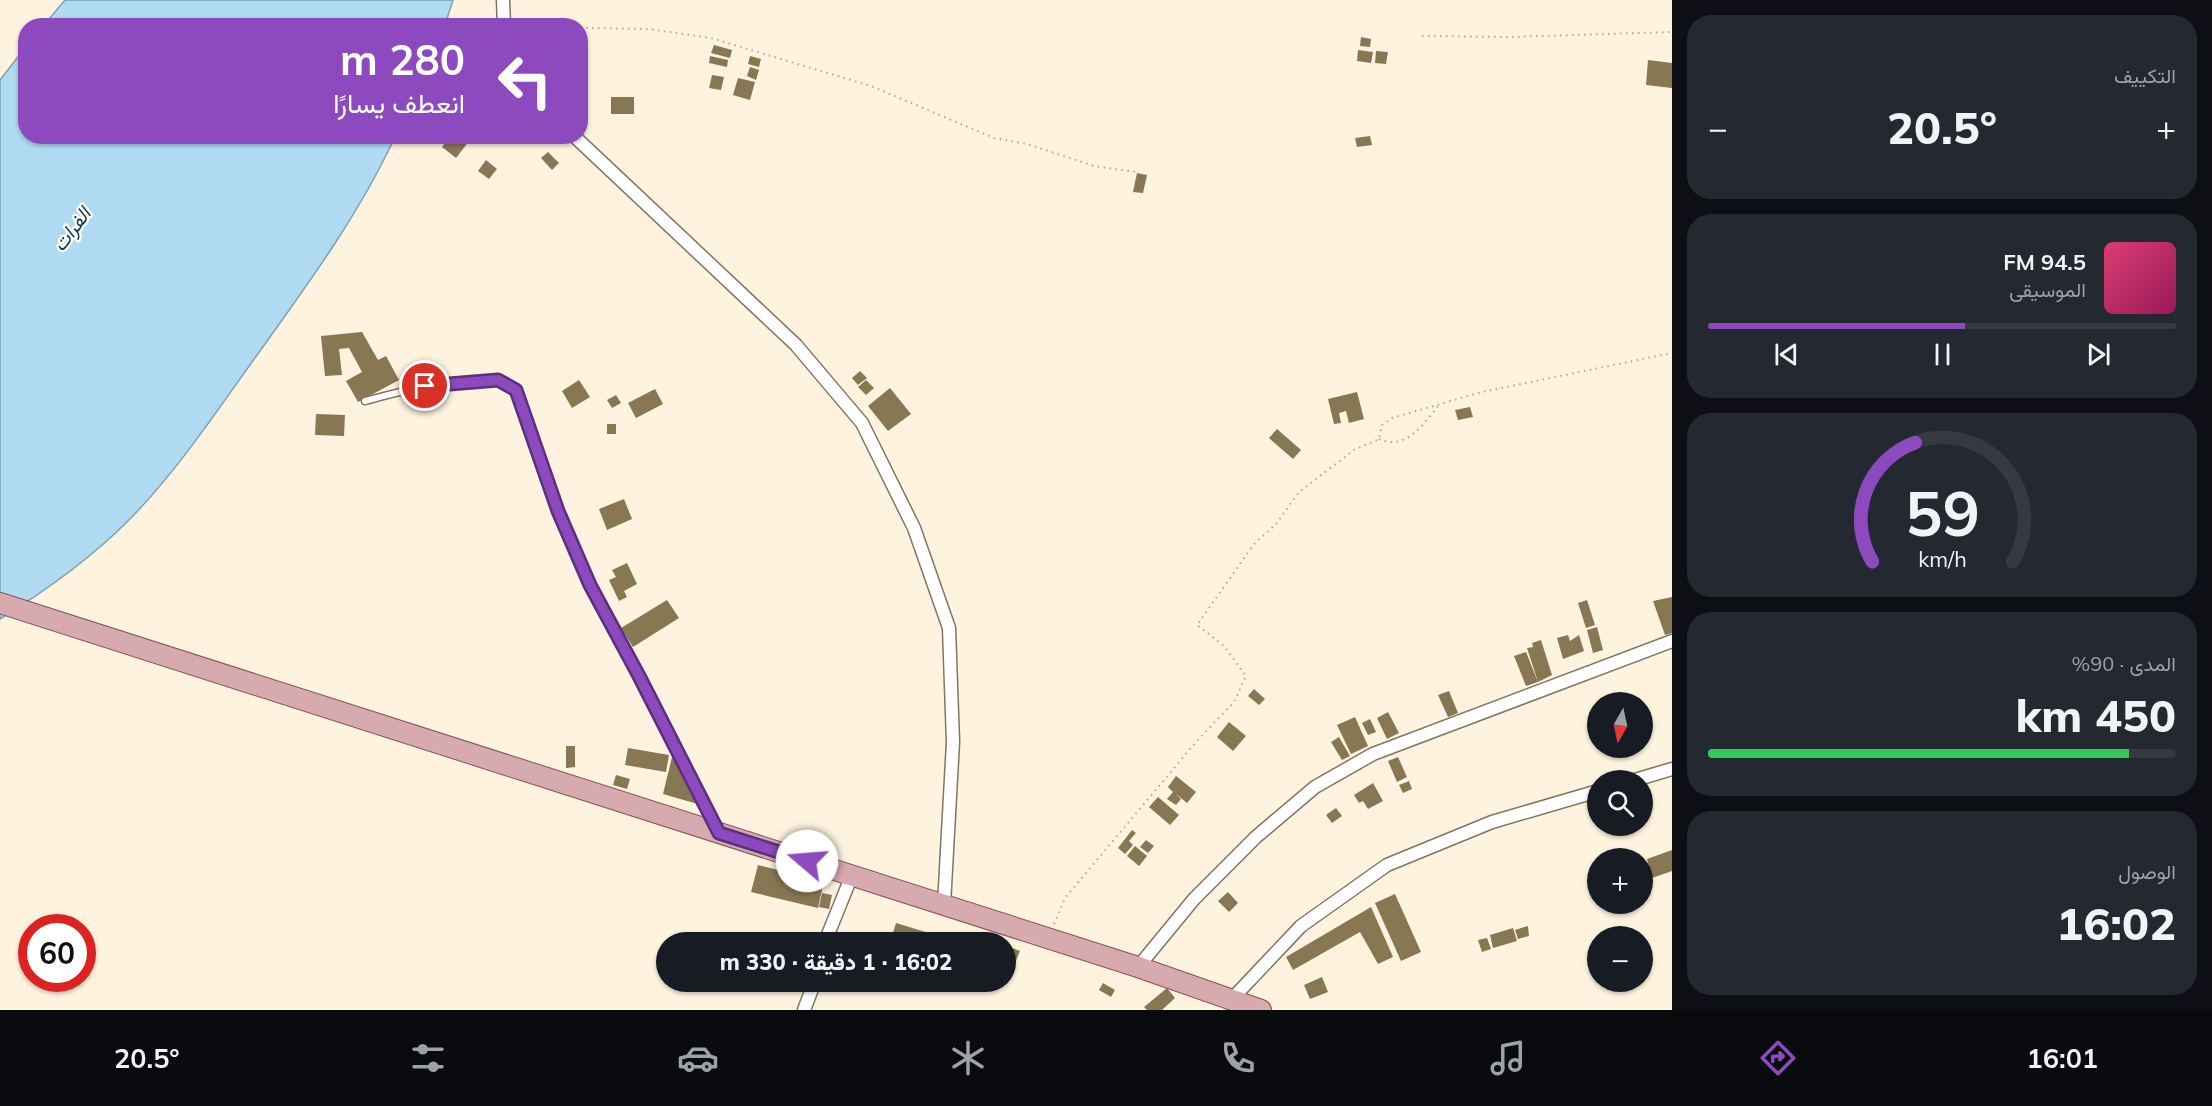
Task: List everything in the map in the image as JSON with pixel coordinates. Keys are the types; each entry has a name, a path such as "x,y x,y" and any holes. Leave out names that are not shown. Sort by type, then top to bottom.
{"main road":[{"path":"0,603 944,904 1261,1010"}],"street":[{"path":"503,0 504,18"},
{"path":"582,144 796,345 862,423 914,528 949,628 953,742 944,904"},
{"path":"1138,967 1194,898 1256,837 1315,787 1372,754 1672,641"},
{"path":"1653,775 1672,769"},
{"path":"1232,999 1301,926 1387,865 1492,822 1587,794"},
{"path":"829,932 852,875"},
{"path":"804,1010 810,992"}],"lane":[{"path":"365,401 434,384 498,380 516,390 558,511 590,585 719,833"}],"path":[{"path":"588,28 649,29 711,38 871,86 994,138 1027,144 1094,166 1136,172"},
{"path":"1422,36 1509,37 1672,32"},
{"path":"1379,439 1382,425 1392,418 1482,392 1672,353"},
{"path":"1048,938 1065,898 1196,742 1234,702 1245,676 1224,646 1197,625 1254,544 1276,524 1299,492 1354,450 1379,439 1391,444 1400,442 1418,431 1438,406"}],"water":[{"path":"65,0 453,0 447,18 50,18"},
{"name":"الفرات","path":"18,57 18,144 392,144 367,192 318,269 184,457 148,500 99,548 51,585 0,619 0,80"}],"building":[{"path":"1361,37 1371,39 1370,47 1360,46"},
{"path":"714,45 732,50 730,58 711,53"},
{"path":"1358,50 1373,52 1371,63 1357,61"},
{"path":"1376,51 1388,52 1386,64 1375,63"},
{"path":"710,56 728,60 727,67 709,63"},
{"path":"750,56 761,59 759,67 748,64"},
{"path":"1648,60 1672,63 1672,88 1646,85"},
{"path":"750,67 759,70 756,80 747,76"},
{"path":"712,75 724,77 721,90 709,88"},
{"path":"738,78 755,82 750,100 733,95"},
{"path":"611,97 634,97 634,114 611,114"},
{"path":"1370,136 1372,145 1357,147 1355,138"},
{"path":"444,144 467,144 456,158 442,147"},
{"path":"548,152 559,163 552,170 541,158"},
{"path":"486,160 497,169 489,179 478,171"},
{"path":"1137,173 1147,175 1143,193 1133,192"},
{"path":"362,332 378,360 386,356 399,380 358,402 346,381 362,372 349,348 339,349 342,375 325,376 321,336"},
{"path":"860,371 867,378 858,385 852,378"},
{"path":"579,380 590,397 572,408 562,391"},
{"path":"866,380 874,388 866,395 858,387"},
{"path":"890,388 911,414 888,431 868,406"},
{"path":"655,389 663,404 636,418 628,403"},
{"path":"1357,392 1364,419 1349,423 1346,411 1339,413 1341,423 1334,424 1328,399"},
{"path":"616,395 621,403 612,408 607,400"},
{"path":"1470,407 1473,417 1458,420 1455,410"},
{"path":"316,414 345,415 344,436 315,435"},
{"path":"607,424 616,424 616,434 607,434"},
{"path":"1277,429 1301,450 1293,459 1269,438"},
{"path":"624,499 632,519 607,530 599,509"},
{"path":"627,563 637,584 624,591 627,597 619,601 609,580 616,577 612,570"},
{"path":"1672,597 1672,633 1665,635 1653,601"},
{"path":"667,600 679,618 633,647 621,628"},
{"path":"1587,600 1595,625 1586,628 1578,603"},
{"path":"1597,627 1603,650 1593,653 1587,630"},
{"path":"1568,635 1570,641 1579,635 1584,651 1563,659 1557,638"},
{"path":"1541,640 1552,675 1538,682 1527,648 1533,647 1532,643"},
{"path":"1526,652 1538,682 1526,686 1514,656"},
{"path":"1254,689 1265,699 1259,705 1248,696"},
{"path":"1449,691 1458,713 1448,717 1438,695"},
{"path":"1388,712 1399,733 1387,739 1377,718"},
{"path":"1355,717 1368,746 1351,754 1337,725"},
{"path":"1370,719 1376,732 1368,735 1362,723"},
{"path":"1229,722 1246,736 1233,751 1217,737"},
{"path":"1339,737 1350,756 1342,760 1331,742"},
{"path":"566,746 575,746 575,767 566,768"},
{"path":"628,748 669,755 666,772 625,765"},
{"path":"673,753 701,805 663,794"},
{"path":"1398,757 1407,777 1397,782 1388,761"},
{"path":"616,775 630,779 627,789 613,785"},
{"path":"1176,776 1196,792 1187,803 1176,794 1181,799 1176,805 1167,799 1173,792 1168,787"},
{"path":"1409,781 1412,789 1403,793 1399,785"},
{"path":"1373,783 1383,801 1368,809 1363,801 1359,803 1354,795"},
{"path":"1158,797 1179,815 1170,825 1149,807"},
{"path":"1336,808 1342,816 1332,823 1326,815"},
{"path":"1132,830 1136,833 1129,841 1133,845 1125,854 1118,848"},
{"path":"1146,840 1154,846 1148,853 1140,847"},
{"path":"1135,846 1147,856 1139,866 1127,856"},
{"path":"1672,850 1672,871 1653,878 1653,857"},
{"path":"758,865 824,881 818,908 751,892"},
{"path":"1228,892 1238,903 1229,912 1218,901"},
{"path":"822,893 832,895 829,909 819,907"},
{"path":"1395,894 1421,952 1401,961 1375,903"},
{"path":"1371,907 1393,957 1378,964 1360,932 1293,970 1286,957"},
{"path":"896,923 926,932 893,932"},
{"path":"1528,926 1529,936 1518,939 1515,930"},
{"path":"1513,928 1517,941 1493,948 1490,935"},
{"path":"1487,938 1491,949 1482,952 1478,940"},
{"path":"1016,949 1020,951 1016,961"},
{"path":"1322,977 1328,992 1310,999 1304,985"},
{"path":"1103,983 1115,990 1111,997 1099,990"},
{"path":"1167,988 1175,998 1162,1010 1147,1010 1144,1007"}],"route":[{"path":"425,386 498,380 504,381 516,390 570,542 719,833 807,861"}]}
